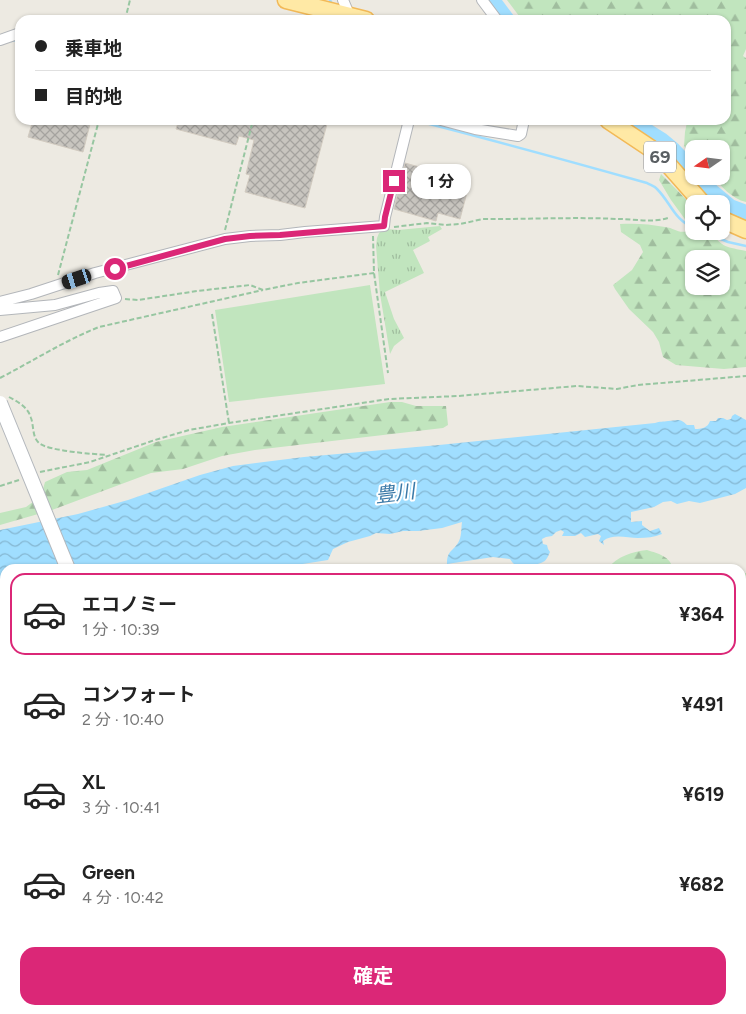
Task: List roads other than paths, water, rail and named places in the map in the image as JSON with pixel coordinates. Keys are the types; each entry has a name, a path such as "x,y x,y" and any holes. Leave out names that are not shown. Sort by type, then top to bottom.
{"main road":[{"path":"286,0 340,15"},
{"name":"69","path":"616,125 650,148 666,162 695,195"},
{"path":"730,224 746,230"},
{"path":"4,399 66,564"}],"street":[{"path":"343,0 350,15"},
{"path":"482,0 494,15"},
{"path":"0,40 15,35"},
{"path":"0,302 95,273 225,239 384,226 408,125"},
{"path":"460,125 518,136 521,134 523,125"},
{"path":"0,310 55,305 99,293 115,294 0,337"}],"water":[{"name":"豊川","path":"735,414 746,420 746,488 735,494 700,503 689,501 677,504 671,501 663,502 654,507 631,512 631,522 642,521 642,525 650,531 659,528 662,534 656,536 641,538 611,537 603,541 604,545 599,541 601,536 598,534 585,537 581,533 575,536 562,536 564,532 561,530 552,536 542,539 543,544 547,545 550,552 546,560 537,564 515,564 510,559 493,557 447,564 449,554 459,541 462,522 442,528 390,534 376,533 333,549 328,560 303,564 0,564 0,530 78,514 233,466 304,457 676,420 680,420 687,425 694,425 695,429 700,429 706,427 710,421 716,421 718,418 727,420 731,419"}],"waterway":[{"path":"492,0 503,15"},
{"path":"11,41 15,40"},
{"path":"433,125 647,183 662,194 677,216 685,223"},
{"path":"637,125 661,140 685,163"},
{"path":"705,185 730,207 746,213"},
{"path":"723,240 746,246"}]}
